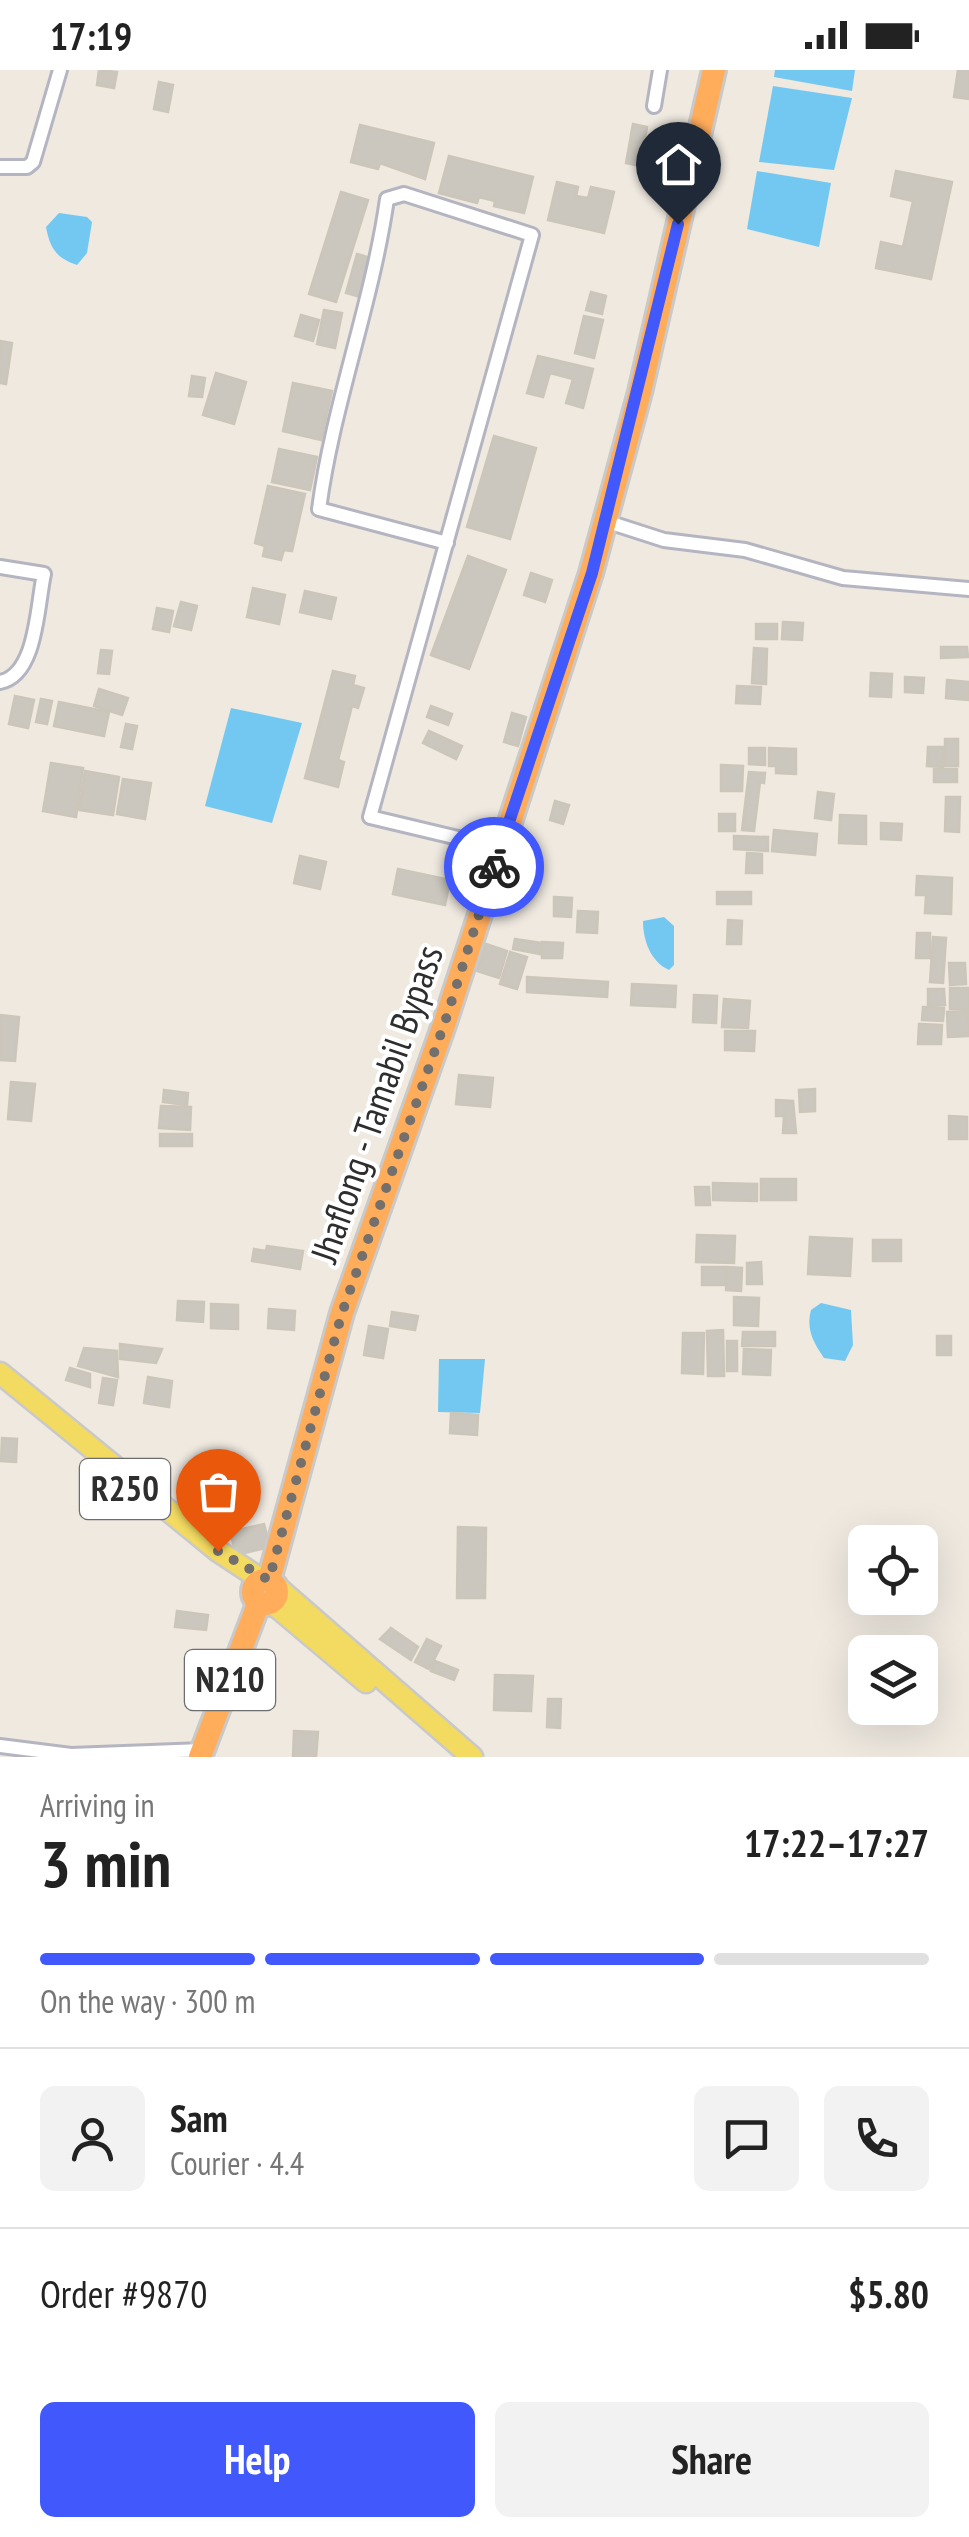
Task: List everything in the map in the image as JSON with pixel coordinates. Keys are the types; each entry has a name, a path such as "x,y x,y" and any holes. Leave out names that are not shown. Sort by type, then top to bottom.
{"highway":[{"name":"Jhaflong - Tamabil Bypass","path":"202,1753 265,1590 342,1313 445,1022 592,573 602,520 640,392 714,70"}],"main road":[{"name":"R250","path":"0,1373 472,1757"},
{"name":"R250","path":"0,1387 212,1560 265,1590 456,1757"}],"street":[{"path":"0,167 27,167 34,162 60,70"},
{"path":"654,106 660,70"},
{"path":"447,544 319,509 327,451 380,251 387,200 404,194 532,235 447,544 370,817 500,848"},
{"path":"602,520 664,540 745,550 843,578 969,589"},
{"path":"0,567 44,574 24,665 10,680 0,682"},
{"path":"0,1746 71,1755 202,1753"}],"water":[{"path":"775,70 855,70 852,91 774,77"},
{"path":"773,86 852,98 834,170 759,162"},
{"path":"757,171 831,183 819,247 747,229"},
{"path":"59,213 87,217 92,222 87,253 77,265 59,255 50,241 46,227"},
{"path":"231,708 302,723 272,823 205,806"},
{"path":"664,917 674,926 674,965 669,970 653,956 643,929 643,921"},
{"path":"821,1303 851,1310 853,1345 845,1361 824,1358 814,1341 811,1310"},
{"path":"439,1359 485,1359 480,1413 438,1412"}],"building":[{"path":"99,70 117,72 114,88 97,85"},
{"path":"958,70 969,70 969,99 954,97"},
{"path":"159,82 173,85 168,112 154,109"},
{"path":"633,124 647,127 640,166 626,163"},
{"path":"360,125 434,143 425,179 380,163 378,169 351,162"},
{"path":"449,156 533,177 524,213 494,206 495,201 479,197 477,203 439,193"},
{"path":"896,171 952,182 931,279 876,268 881,242 903,247 913,201 891,196"},
{"path":"557,182 578,187 576,196 588,198 591,187 614,192 604,233 548,220"},
{"path":"341,192 368,200 336,302 309,294"},
{"path":"357,254 371,258 360,297 346,293"},
{"path":"591,292 606,296 602,314 586,310"},
{"path":"324,310 342,313 335,348 317,344"},
{"path":"301,315 319,320 313,341 295,336"},
{"path":"584,316 603,320 594,358 575,353"},
{"path":"0,341 12,343 6,384 0,383"},
{"path":"538,356 593,369 583,408 566,403 573,379 550,373 543,397 527,393"},
{"path":"216,373 246,382 234,424 203,415"},
{"path":"192,376 205,378 202,397 189,396"},
{"path":"293,383 332,391 321,440 283,431"},
{"path":"494,436 536,448 510,539 467,527"},
{"path":"279,449 317,457 310,490 272,482"},
{"path":"268,486 305,494 292,551 284,550 281,560 263,556 265,546 255,543"},
{"path":"468,556 506,570 469,669 431,655"},
{"path":"531,573 552,580 545,602 524,595"},
{"path":"253,588 285,595 279,624 247,617"},
{"path":"305,591 336,598 331,619 300,612"},
{"path":"181,602 197,606 191,630 174,626"},
{"path":"157,608 173,611 169,632 153,629"},
{"path":"783,622 803,623 802,640 782,639"},
{"path":"756,624 777,624 777,639 756,639"},
{"path":"941,647 967,647 968,657 941,658"},
{"path":"754,648 767,649 766,684 752,683"},
{"path":"101,650 112,651 109,674 98,673"},
{"path":"333,671 355,676 353,685 364,688 358,708 352,706 338,760 344,762 338,787 305,778"},
{"path":"871,673 892,674 891,697 870,696"},
{"path":"905,677 924,678 923,693 905,692"},
{"path":"947,680 969,682 969,700 946,698"},
{"path":"737,686 761,687 760,704 736,703"},
{"path":"99,689 128,698 122,715 94,706"},
{"path":"15,696 34,700 28,728 9,724"},
{"path":"41,699 52,701 47,724 36,722"},
{"path":"59,702 109,712 104,736 54,726"},
{"path":"431,706 452,714 448,725 427,717"},
{"path":"512,713 526,717 518,746 504,742"},
{"path":"126,724 137,726 132,749 121,747"},
{"path":"429,731 462,746 456,759 423,743"},
{"path":"945,739 958,739 958,766 945,766"},
{"path":"928,747 943,747 943,767 927,766"},
{"path":"749,748 765,748 765,765 749,764"},
{"path":"769,748 796,749 796,774 776,773 776,766 769,766"},
{"path":"51,763 83,768 76,817 43,811"},
{"path":"721,765 743,766 742,791 721,791"},
{"path":"934,769 957,769 957,782 934,782"},
{"path":"85,771 119,777 113,815 79,810"},
{"path":"749,772 765,773 764,783 760,782 754,831 742,830"},
{"path":"123,779 151,783 145,819 117,814"},
{"path":"818,792 834,794 831,820 815,818"},
{"path":"946,797 960,797 959,832 945,831"},
{"path":"555,801 569,805 563,824 550,820"},
{"path":"719,814 735,814 735,831 719,831"},
{"path":"840,815 866,816 866,844 839,843"},
{"path":"881,823 902,824 901,840 881,839"},
{"path":"774,830 817,834 815,855 772,851"},
{"path":"734,836 768,837 768,851 734,849"},
{"path":"747,853 762,854 762,873 746,873"},
{"path":"300,856 326,862 320,889 294,883"},
{"path":"398,869 450,880 445,905 393,894"},
{"path":"917,876 952,878 951,914 925,913 926,895 916,895"},
{"path":"717,892 751,892 751,904 717,904"},
{"path":"554,897 572,898 571,917 554,916"},
{"path":"578,911 598,912 597,933 577,932"},
{"path":"728,920 742,921 741,944 727,944"},
{"path":"917,933 930,933 930,958 916,958"},
{"path":"933,937 946,938 943,983 930,982"},
{"path":"515,939 542,943 540,954 513,949"},
{"path":"542,942 563,943 562,958 542,958"},
{"path":"486,944 507,951 499,978 477,971"},
{"path":"510,952 527,957 517,989 500,984"},
{"path":"949,963 965,963 966,984 950,985"},
{"path":"527,977 608,982 607,997 527,992"},
{"path":"632,984 676,986 675,1007 631,1005"},
{"path":"950,988 969,988 969,1009 950,1009"},
{"path":"928,989 944,989 945,1005 928,1006"},
{"path":"694,995 717,996 716,1023 693,1022"},
{"path":"724,999 750,1001 748,1028 722,1027"},
{"path":"923,1007 944,1008 943,1021 922,1020"},
{"path":"968,1011 969,1036 948,1037 947,1012"},
{"path":"0,1015 19,1017 15,1061 0,1060"},
{"path":"919,1024 942,1025 941,1044 918,1044"},
{"path":"725,1031 755,1031 754,1051 725,1050"},
{"path":"459,1075 493,1078 490,1107 456,1104"},
{"path":"11,1082 35,1084 31,1121 8,1119"},
{"path":"815,1089 815,1111 800,1112 799,1090"},
{"path":"164,1090 188,1093 187,1105 163,1102"},
{"path":"776,1100 793,1101 796,1133 783,1133 784,1116 776,1116"},
{"path":"161,1106 191,1107 190,1130 159,1128"},
{"path":"949,1116 967,1117 967,1139 949,1139"},
{"path":"160,1134 192,1134 192,1146 160,1146"},
{"path":"761,1179 796,1179 796,1200 761,1200"},
{"path":"713,1183 757,1184 757,1201 713,1200"},
{"path":"695,1187 709,1187 710,1205 696,1205"},
{"path":"697,1235 735,1236 734,1263 696,1262"},
{"path":"810,1237 852,1239 850,1276 808,1274"},
{"path":"873,1240 901,1240 901,1261 873,1261"},
{"path":"267,1246 303,1251 300,1269 252,1261 254,1249 266,1251"},
{"path":"761,1262 762,1284 747,1284 747,1263"},
{"path":"702,1267 725,1267 725,1285 702,1285"},
{"path":"727,1267 742,1268 741,1291 726,1290"},
{"path":"734,1297 759,1298 758,1326 734,1325"},
{"path":"178,1301 204,1302 203,1322 177,1320"},
{"path":"211,1304 238,1305 238,1329 211,1328"},
{"path":"269,1309 295,1311 294,1330 268,1328"},
{"path":"392,1312 418,1316 415,1330 390,1326"},
{"path":"369,1326 388,1329 383,1358 364,1355"},
{"path":"723,1330 724,1376 708,1376 707,1331"},
{"path":"743,1332 775,1332 775,1346 742,1346"},
{"path":"683,1333 704,1333 703,1374 682,1373"},
{"path":"937,1336 951,1336 951,1355 937,1355"},
{"path":"727,1341 737,1341 737,1371 727,1371"},
{"path":"120,1344 162,1349 156,1363 120,1359"},
{"path":"84,1348 117,1351 118,1377 78,1366"},
{"path":"744,1349 771,1350 770,1375 743,1374"},
{"path":"70,1368 90,1374 90,1387 66,1380"},
{"path":"148,1377 172,1381 169,1407 144,1403"},
{"path":"103,1378 117,1380 113,1405 99,1403"},
{"path":"451,1413 478,1415 477,1435 450,1433"},
{"path":"2,1438 17,1439 16,1462 1,1461"},
{"path":"206,1455 223,1459 218,1480 201,1476"},
{"path":"236,1496 250,1507 236,1524 223,1513"},
{"path":"264,1524 270,1547 236,1555 230,1532"},
{"path":"458,1527 486,1528 485,1598 457,1598"},
{"path":"177,1611 208,1615 206,1630 175,1627"},
{"path":"391,1628 418,1647 411,1660 380,1639"},
{"path":"427,1639 441,1646 429,1669 415,1662"},
{"path":"435,1661 458,1670 454,1680 431,1671"},
{"path":"495,1675 533,1676 531,1711 494,1710"},
{"path":"548,1699 561,1699 560,1728 547,1727"},
{"path":"294,1731 318,1732 316,1757 293,1757"}],"way so far":[{"path":"218,1551 251,1574 269,1580 342,1313 445,1022 494,867"}],"route":[{"path":"494,867 592,573 602,520 640,392 678,224"}]}
